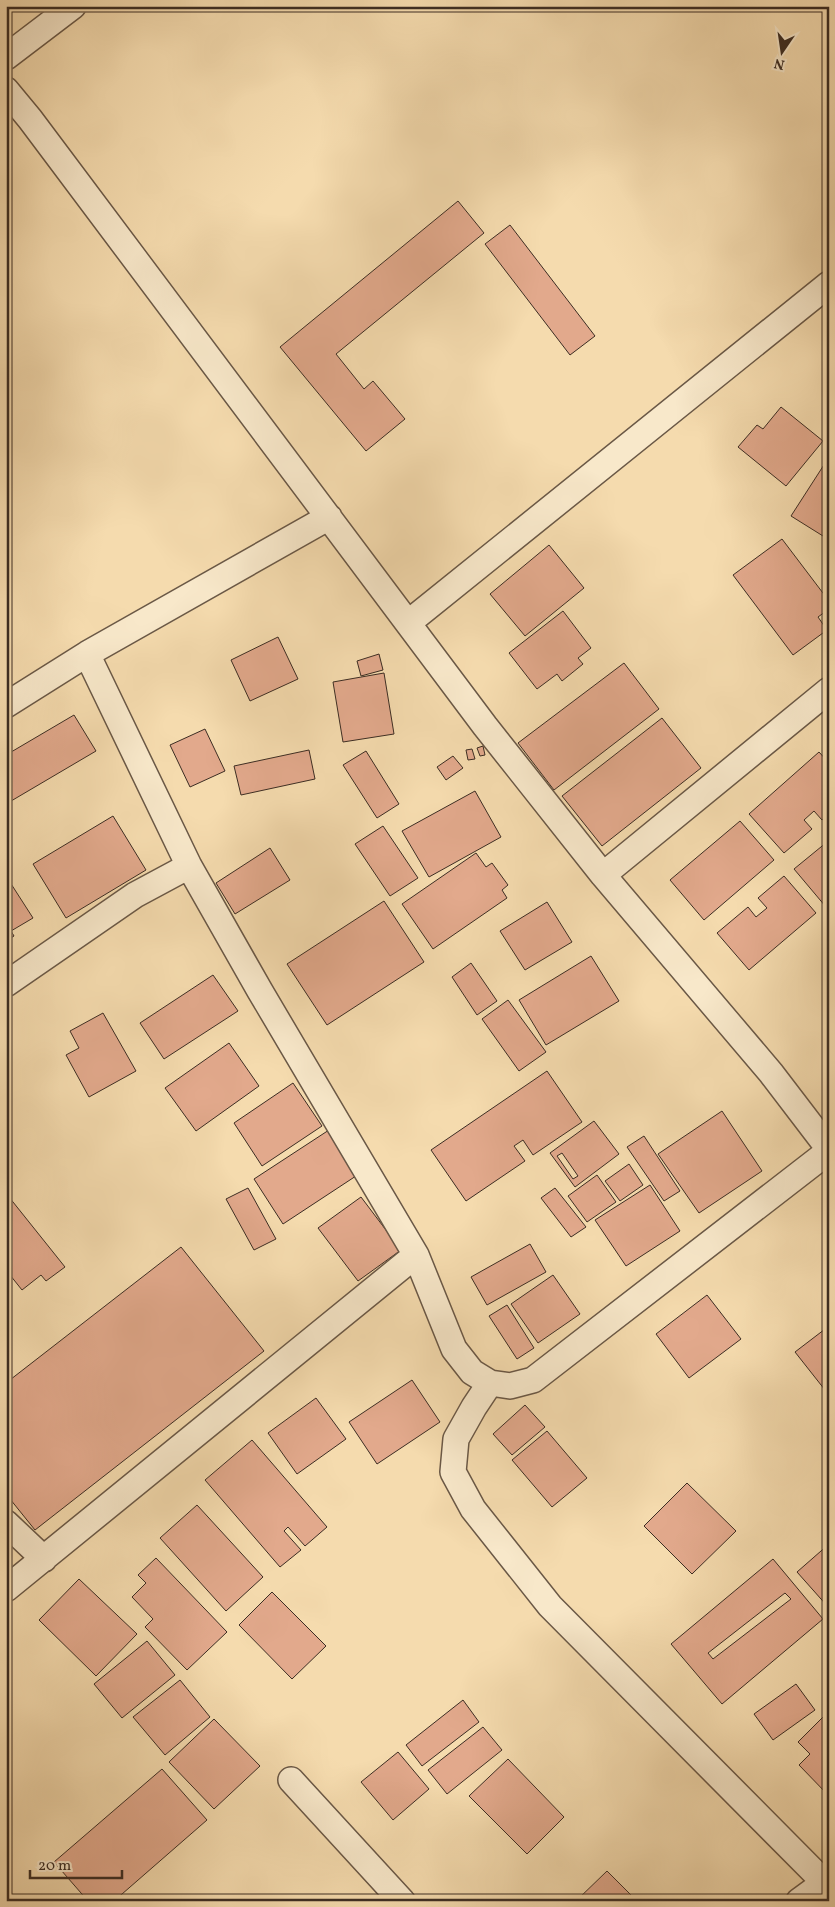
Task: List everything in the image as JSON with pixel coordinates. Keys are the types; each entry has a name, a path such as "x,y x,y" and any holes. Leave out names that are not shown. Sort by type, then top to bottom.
{"street":[{"path":"6,57 73,6"},
{"path":"6,90 30,119 485,726 603,875 771,1073 829,1150 533,1380 510,1386 490,1383 472,1372 454,1349 416,1255 260,991 189,866 87,654"},
{"path":"408,623 829,284"},
{"path":"6,706 87,654 329,517"},
{"path":"603,875 829,690"},
{"path":"6,984 135,896 189,866"},
{"path":"6,1589 416,1255"},
{"path":"490,1383 456,1439 454,1472 473,1509 550,1606 826,1880 799,1901"},
{"path":"6,1522 44,1559"},
{"path":"291,1780 402,1901"}],"building":[{"path":"458,201 484,233 336,354 364,389 373,381 405,419 366,451 280,347"},
{"path":"510,225 595,336 570,355 485,244"},
{"path":"781,407 823,441 786,486 738,447 757,425 763,429"},
{"path":"829,457 829,527 823,536 791,516"},
{"path":"782,539 829,601 829,609 818,617 827,630 793,655 733,575"},
{"path":"549,545 584,588 525,636 490,594"},
{"path":"563,611 591,648 578,658 583,664 562,681 557,674 537,689 509,653"},
{"path":"278,637 298,679 250,701 231,660"},
{"path":"379,654 383,670 361,676 357,661"},
{"path":"624,663 659,709 554,790 518,743"},
{"path":"384,673 394,734 343,742 333,682"},
{"path":"74,715 96,751 6,804 6,755"},
{"path":"662,718 701,768 602,846 562,796"},
{"path":"205,729 225,771 190,787 170,745"},
{"path":"483,746 485,755 480,756 477,748"},
{"path":"472,749 475,759 468,760 466,750"},
{"path":"309,750 315,779 241,795 234,766"},
{"path":"366,751 399,804 377,818 343,765"},
{"path":"819,752 829,763 829,814 822,820 814,811 804,820 812,829 784,853 749,814"},
{"path":"453,756 463,768 446,780 437,767"},
{"path":"475,791 501,837 429,877 402,831"},
{"path":"113,816 146,870 66,918 33,864"},
{"path":"740,821 774,860 704,920 670,880"},
{"path":"383,826 418,878 390,896 355,844"},
{"path":"827,842 829,844 829,905 826,907 794,869"},
{"path":"270,848 290,880 235,914 216,883"},
{"path":"476,853 486,867 492,863 508,885 502,890 507,898 433,949 402,904"},
{"path":"6,876 33,918 11,931 14,936 6,941"},
{"path":"784,876 816,913 749,970 717,933 748,907 756,917 767,908 758,898"},
{"path":"384,901 424,962 327,1025 287,964"},
{"path":"547,902 572,942 525,970 500,931"},
{"path":"591,956 619,1001 546,1045 519,1000"},
{"path":"471,963 497,1001 477,1015 452,977"},
{"path":"213,975 238,1011 164,1059 140,1023"},
{"path":"508,1000 546,1052 519,1071 482,1019"},
{"path":"103,1013 136,1071 89,1097 66,1055 79,1048 70,1031"},
{"path":"229,1043 259,1086 196,1131 165,1088"},
{"path":"547,1071 582,1122 533,1155 523,1140 514,1146 525,1161 466,1201 431,1150"},
{"path":"293,1083 322,1126 262,1166 234,1123"},
{"path":"722,1111 762,1171 699,1213 658,1154"},
{"path":"594,1121 619,1154 575,1187 550,1153","holes":["562,1153 578,1176 573,1179 557,1156"]},
{"path":"329,1130 359,1174 283,1224 254,1179"},
{"path":"644,1136 680,1191 664,1201 627,1147"},
{"path":"629,1164 643,1185 620,1201 605,1181"},
{"path":"597,1175 616,1202 587,1222 568,1196"},
{"path":"650,1185 680,1231 626,1266 595,1220"},
{"path":"248,1188 276,1239 254,1250 226,1199"},
{"path":"555,1188 586,1227 571,1237 541,1198"},
{"path":"9,1197 65,1267 46,1281 41,1275 22,1290 6,1270 6,1200"},
{"path":"361,1197 401,1250 358,1281 318,1228"},
{"path":"530,1244 546,1272 487,1305 471,1277"},
{"path":"181,1247 264,1351 35,1530 6,1494 6,1383"},
{"path":"553,1275 580,1314 538,1343 511,1304"},
{"path":"707,1295 741,1339 689,1378 656,1334"},
{"path":"507,1305 534,1348 517,1359 489,1316"},
{"path":"829,1326 829,1387 825,1390 795,1352"},
{"path":"412,1380 440,1422 377,1464 349,1422"},
{"path":"316,1398 346,1439 297,1474 268,1433"},
{"path":"525,1405 545,1427 512,1455 493,1434"},
{"path":"547,1431 587,1478 552,1507 512,1460"},
{"path":"252,1440 327,1527 305,1546 288,1527 284,1531 301,1550 280,1567 205,1480"},
{"path":"687,1483 736,1531 692,1574 644,1526"},
{"path":"197,1505 263,1577 226,1611 160,1538"},
{"path":"829,1544 829,1608 797,1572"},
{"path":"156,1558 227,1632 187,1670 145,1627 153,1619 132,1597 146,1583 138,1575"},
{"path":"773,1559 823,1619 722,1704 671,1644","holes":["785,1593 791,1599 713,1659 708,1653"]},
{"path":"79,1579 137,1634 96,1676 39,1620"},
{"path":"272,1592 326,1646 292,1679 239,1625"},
{"path":"147,1641 175,1675 122,1718 94,1684"},
{"path":"180,1680 210,1717 165,1755 133,1717"},
{"path":"796,1684 815,1710 773,1740 754,1714"},
{"path":"463,1700 479,1722 422,1766 406,1745"},
{"path":"823,1717 829,1723 829,1796 799,1765 810,1754 798,1742"},
{"path":"214,1719 260,1766 214,1809 169,1762"},
{"path":"483,1727 502,1750 447,1794 428,1770"},
{"path":"398,1752 429,1789 393,1820 361,1782"},
{"path":"508,1759 564,1817 527,1854 469,1796"},
{"path":"162,1769 207,1820 114,1901 88,1901 54,1862"},
{"path":"607,1871 637,1901 576,1901"}]}
